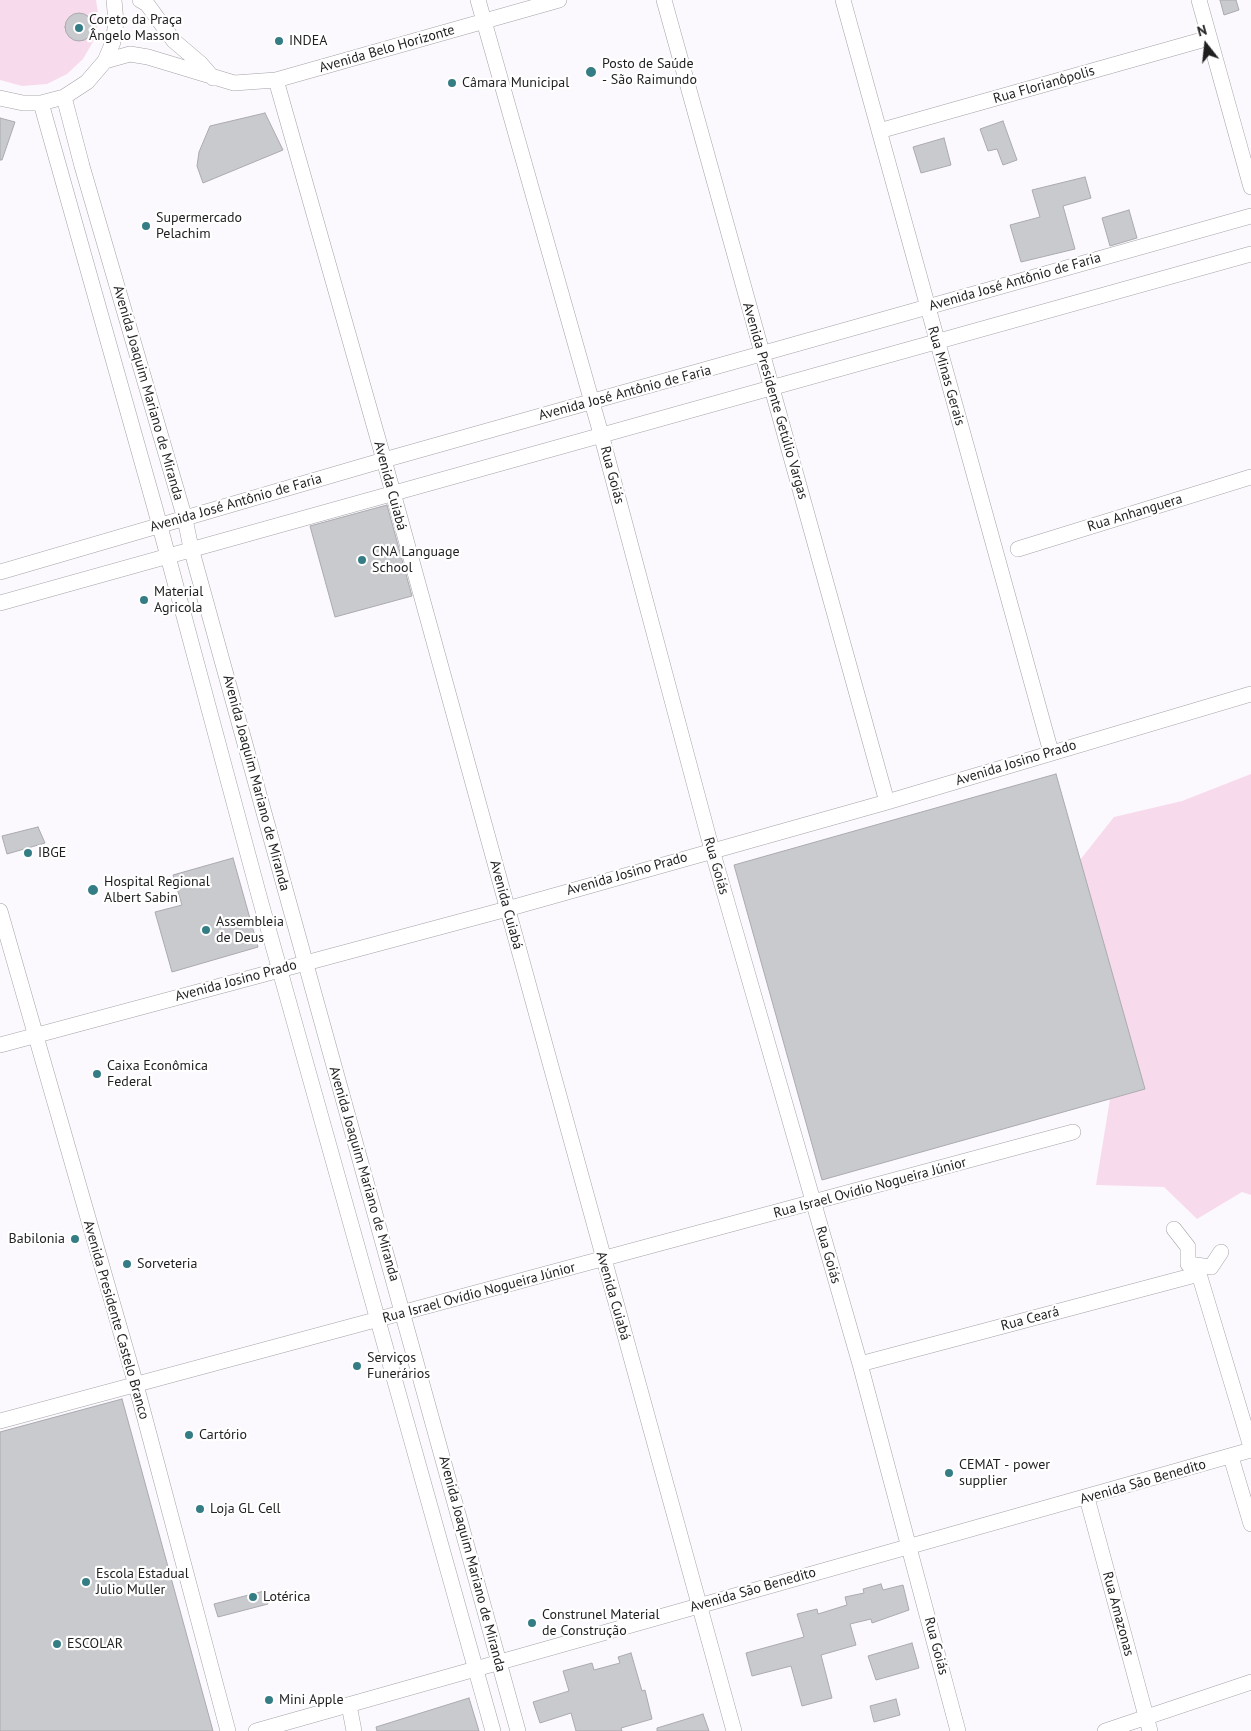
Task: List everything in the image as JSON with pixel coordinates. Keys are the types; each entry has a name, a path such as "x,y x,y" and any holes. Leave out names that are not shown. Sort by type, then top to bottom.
{"street":[{"path":"140,0 147,4 174,41 200,63 213,78"},
{"name":"Rua Goiás","path":"478,0 601,434 712,850 860,1364 958,1731"},
{"name":"Avenida Belo Horizonte","path":"105,61 130,54 234,83 276,80 559,0"},
{"name":"Avenida Presidente Getúlio Vargas","path":"664,0 887,802"},
{"name":"Rua Minas Gerais","path":"843,0 1051,752"},
{"path":"1199,0 1251,187"},
{"path":"0,98 23,103 41,103 64,96 87,82 105,61 113,42 117,1"},
{"name":"Rua Florianôpolis","path":"879,131 1209,38"},
{"name":"Avenida Cuiabá","path":"276,80 384,460 734,1731"},
{"name":"Avenida Joaquim Mariano de Miranda","path":"64,96 82,166 185,519 191,548 518,1731"},
{"name":"Avenida Joaquim Mariano de Miranda","path":"41,103 160,525 241,828 380,1319 430,1507 493,1731"},
{"path":"60,172 82,166"},
{"name":"Avenida José Antônio de Faria","path":"0,572 384,460 1251,216"},
{"path":"0,603 191,548 1251,254"},
{"name":"Rua Anhanguera","path":"1018,550 1251,477"},
{"name":"Avenida Josino Prado","path":"0,1046 305,962 507,909 887,802 1251,694"},
{"path":"241,828 266,820"},
{"name":"Avenida Presidente Castelo Branco","path":"0,911 34,1036 136,1384 228,1731"},
{"name":"Rua Israel Ovídio Nogueira Júnior","path":"0,1421 813,1204 1073,1132"},
{"path":"1174,1229 1188,1247 1251,1448"},
{"name":"Rua Ceará","path":"860,1364 1194,1269 1211,1267 1221,1252"},
{"name":"Avenida São Benedito","path":"256,1731 909,1546 1087,1498 1231,1457 1251,1448"},
{"path":"1231,1457 1244,1480 1251,1524"},
{"name":"Rua Amazonas","path":"1087,1498 1148,1724"},
{"path":"430,1507 454,1499"},
{"path":"1105,1731 1148,1724 1251,1682"},
{"path":"349,1705 354,1731"}],"shaded area":[{"path":"0,0 96,0 99,19 94,40 83,59 67,74 47,84 22,86 0,80"},
{"path":"1251,774 1251,1195 1242,1192 1197,1219 1164,1187 1096,1185 1110,1099 1145,1089 1080,860 1114,817 1182,801"}],"building":[{"path":"1220,0 1236,0 1239,10 1224,15"},
{"name":"Coreto da Praça Ângelo Masson","path":"79,13 89,17 93,27 89,37 79,41 69,37 65,27 69,17"},
{"path":"265,113 283,150 203,183 197,166 199,152 210,126"},
{"path":"0,118 15,122 2,160 0,160"},
{"path":"1003,121 1017,160 1003,165 997,149 988,151 980,129"},
{"path":"944,138 951,165 921,173 913,147"},
{"path":"1085,177 1091,198 1063,206 1075,249 1021,262 1010,225 1040,217 1032,190"},
{"path":"1129,210 1137,238 1110,246 1102,218"},
{"name":"CNA Language School","path":"387,505 412,596 335,617 310,526"},
{"path":"1056,774 1145,1089 822,1180 734,865"},
{"path":"38,827 45,843 7,854 2,836"},
{"name":"Assembleia de Deus","path":"233,858 258,947 172,972 155,912 182,905 173,875"},
{"name":"Escola Estadual Julio Muller","path":"122,1399 213,1731 0,1731 0,1432"},
{"path":"881,1584 883,1590 903,1585 909,1610 872,1623 871,1619 850,1624 856,1645 821,1655 832,1698 802,1706 791,1666 752,1676 746,1653 804,1637 797,1614 817,1609 818,1614 847,1605 845,1597 864,1593 863,1589"},
{"name":"Lotérica","path":"264,1591 268,1604 218,1617 214,1604"},
{"path":"912,1643 919,1668 876,1680 868,1656"},
{"path":"631,1653 642,1691 645,1690 652,1719 621,1728 622,1731 576,1731 571,1713 540,1723 533,1702 569,1691 563,1671 592,1663 594,1670 620,1663 618,1657"},
{"path":"469,1698 479,1731 377,1731 376,1727"},
{"path":"896,1699 900,1715 874,1722 870,1706"},
{"path":"703,1714 709,1731 657,1731 657,1728"}],"place":[{"name":"Coreto da Praça Ângelo Masson","path":"79,28"},
{"name":"INDEA","path":"279,41"},
{"name":"Posto de Saúde - São Raimundo","path":"591,72"},
{"name":"Câmara Municipal","path":"452,83"},
{"name":"Supermercado Pelachim","path":"146,226"},
{"name":"CNA Language School","path":"362,560"},
{"name":"Material Agricola","path":"144,600"},
{"name":"IBGE","path":"28,853"},
{"name":"Hospital Regional Albert Sabin","path":"93,890"},
{"name":"Assembleia de Deus","path":"206,930"},
{"name":"Caixa Econômica Federal","path":"97,1074"},
{"name":"Babilonia","path":"75,1239"},
{"name":"Sorveteria","path":"127,1264"},
{"name":"Serviços Funerários","path":"357,1366"},
{"name":"Cartório","path":"189,1435"},
{"name":"CEMAT - power supplier","path":"949,1473"},
{"name":"Loja GL Cell","path":"200,1509"},
{"name":"Escola Estadual Julio Muller","path":"86,1582"},
{"name":"Lotérica","path":"253,1597"},
{"name":"Construnel Material de Construção","path":"532,1623"},
{"name":"ESCOLAR","path":"57,1644"},
{"name":"Mini Apple","path":"269,1700"}]}
